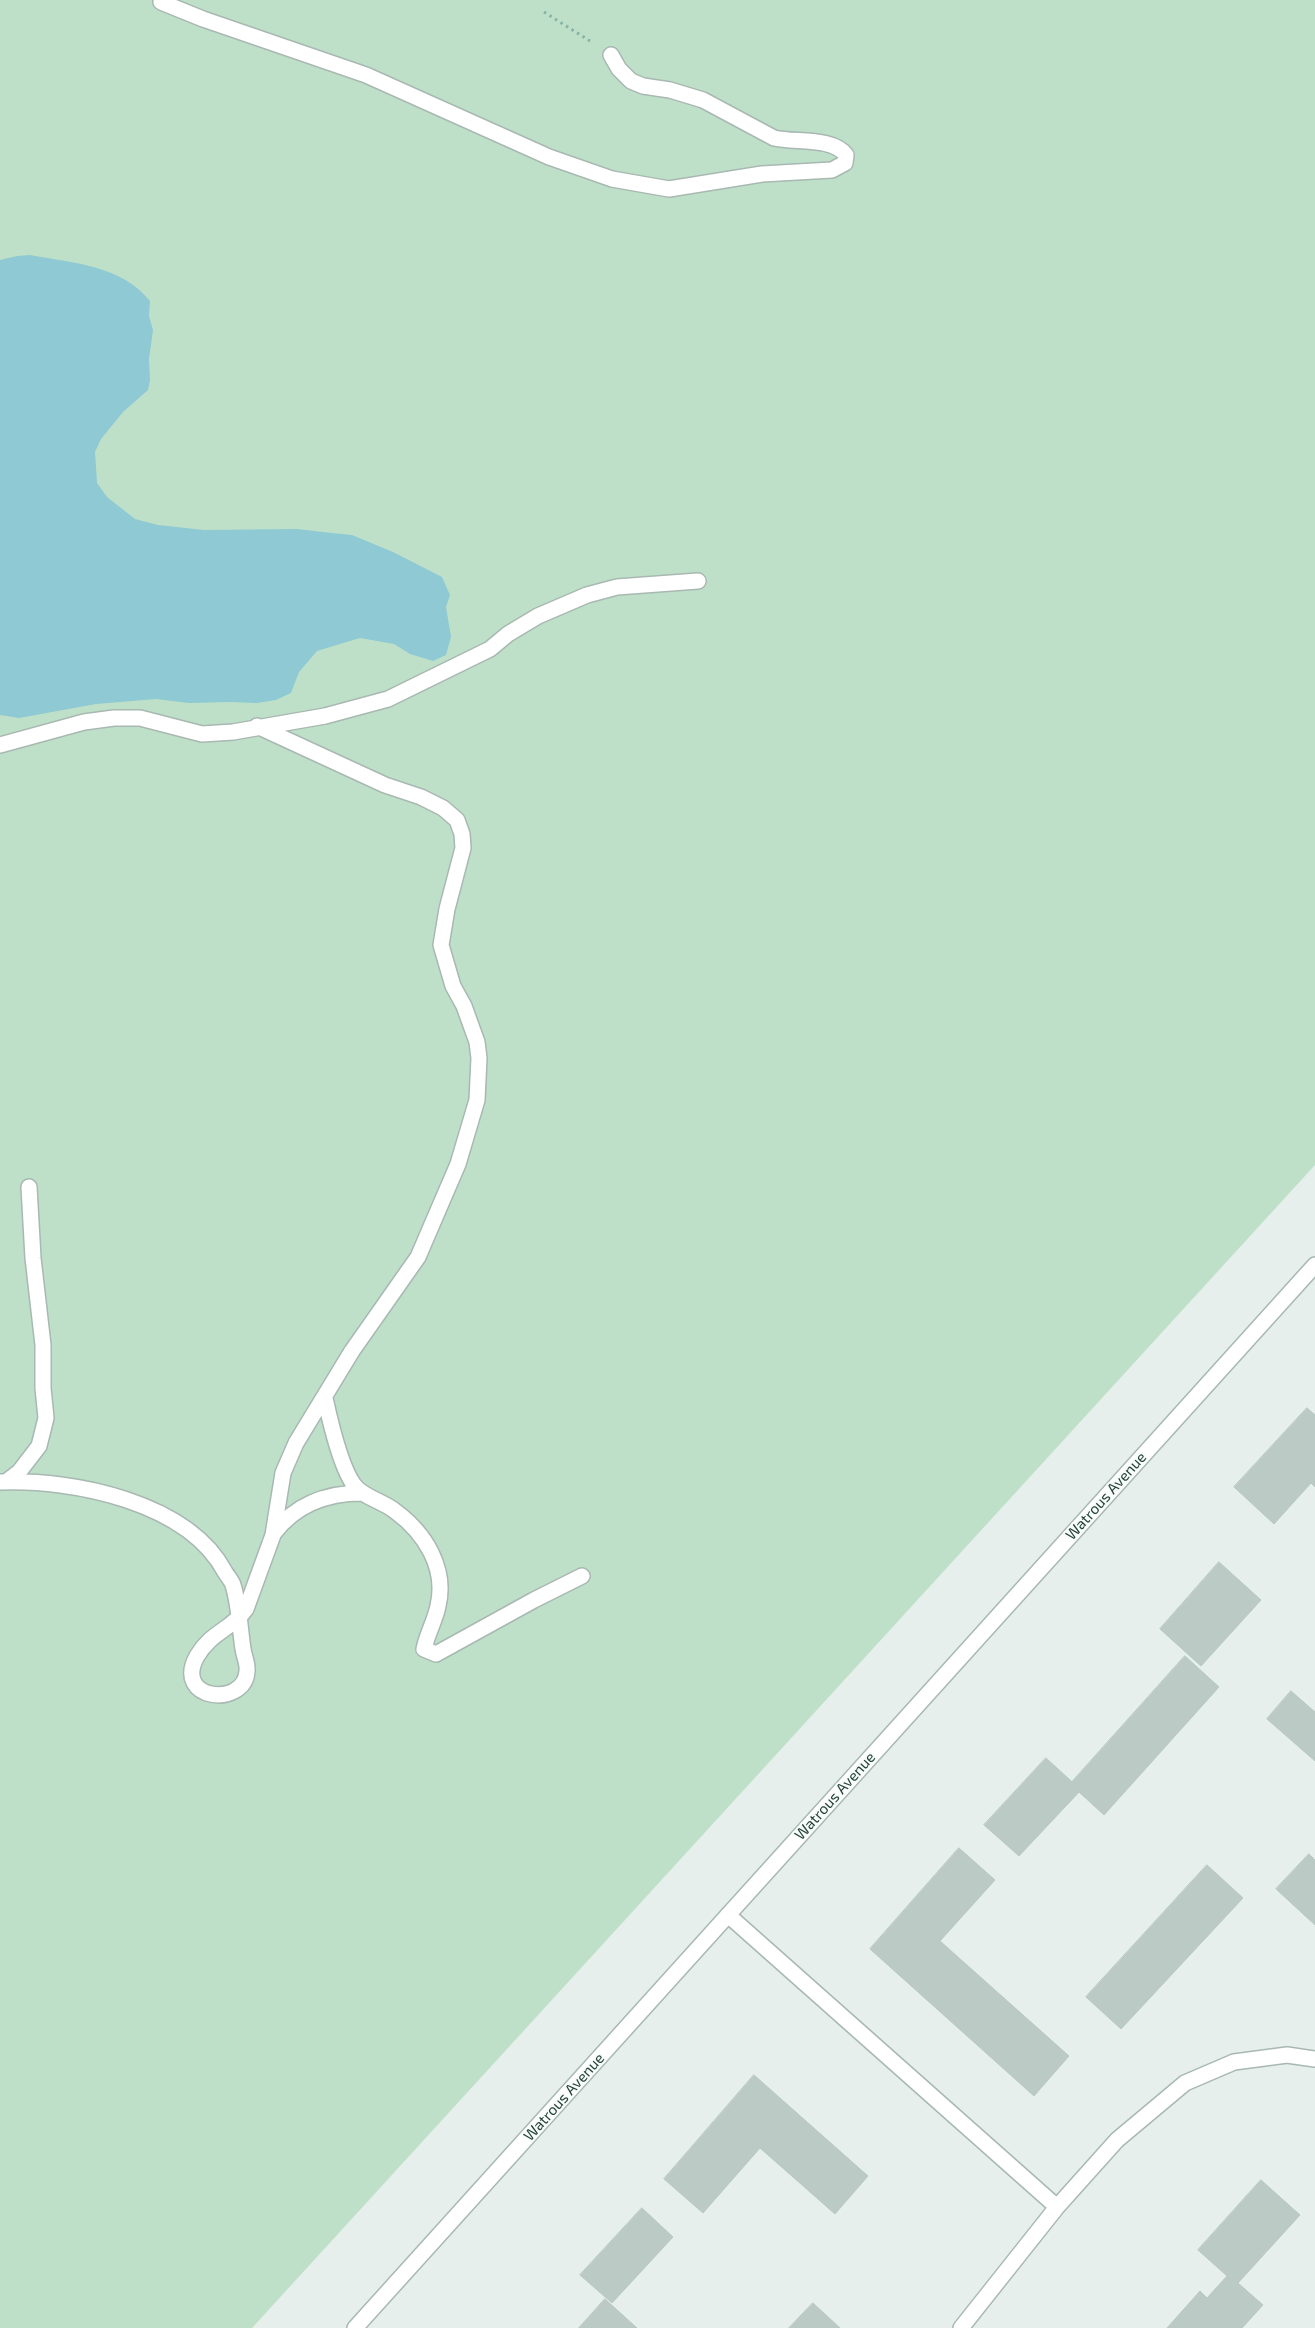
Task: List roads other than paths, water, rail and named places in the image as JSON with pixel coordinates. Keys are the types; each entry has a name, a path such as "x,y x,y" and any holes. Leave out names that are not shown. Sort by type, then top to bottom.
{"street":[{"path":"161,2 203,19 366,75 549,157 612,179 669,189 779,172 832,170 844,162 846,155 842,149 834,145 786,141 774,138 703,100 670,90 643,86 631,81 619,69 611,55"},
{"path":"0,745 84,722 114,718 140,718 202,734 233,732 257,726 325,716 388,699 490,649 508,634 538,616 587,595 617,587 698,581"},
{"path":"3,1482 48,1484 94,1491 160,1513 184,1528 220,1562 233,1584 239,1619 247,1672 242,1684 227,1694 212,1696 201,1690 193,1681 193,1664 211,1637 239,1619 246,1609 273,1535 279,1490 288,1460 296,1443 352,1351 418,1257 458,1164 477,1100 479,1058 477,1042 464,1006 453,986 441,945 447,909 461,862 462,834 457,820 442,808 404,790 362,774 257,726"},
{"path":"3,1482 19,1472 39,1446 46,1418 43,1388 43,1345 33,1258 29,1187"},
{"name":"Watrous Avenue","path":"355,2328 1315,1265"},
{"path":"325,1398 342,1460 353,1484 362,1493 394,1510 407,1520 430,1549 437,1565 440,1584 439,1603 424,1649 436,1654 582,1576"},
{"path":"273,1535 294,1512 312,1502 342,1493 362,1493"},
{"path":"728,1915 1057,2207"},
{"path":"962,2328 1057,2207 1117,2140 1185,2083 1234,2062 1287,2055 1315,2059"}],"water":[{"path":"30,255 79,264 111,273 138,289 150,301 149,316 153,330 149,359 150,381 148,390 123,412 101,439 95,452 97,483 107,497 135,519 158,525 204,530 297,529 352,535 393,552 442,577 450,595 446,607 451,637 446,655 433,661 410,654 394,644 360,638 317,651 299,672 291,693 276,700 257,703 189,703 156,699 96,704 19,718 0,715 0,260"}]}
